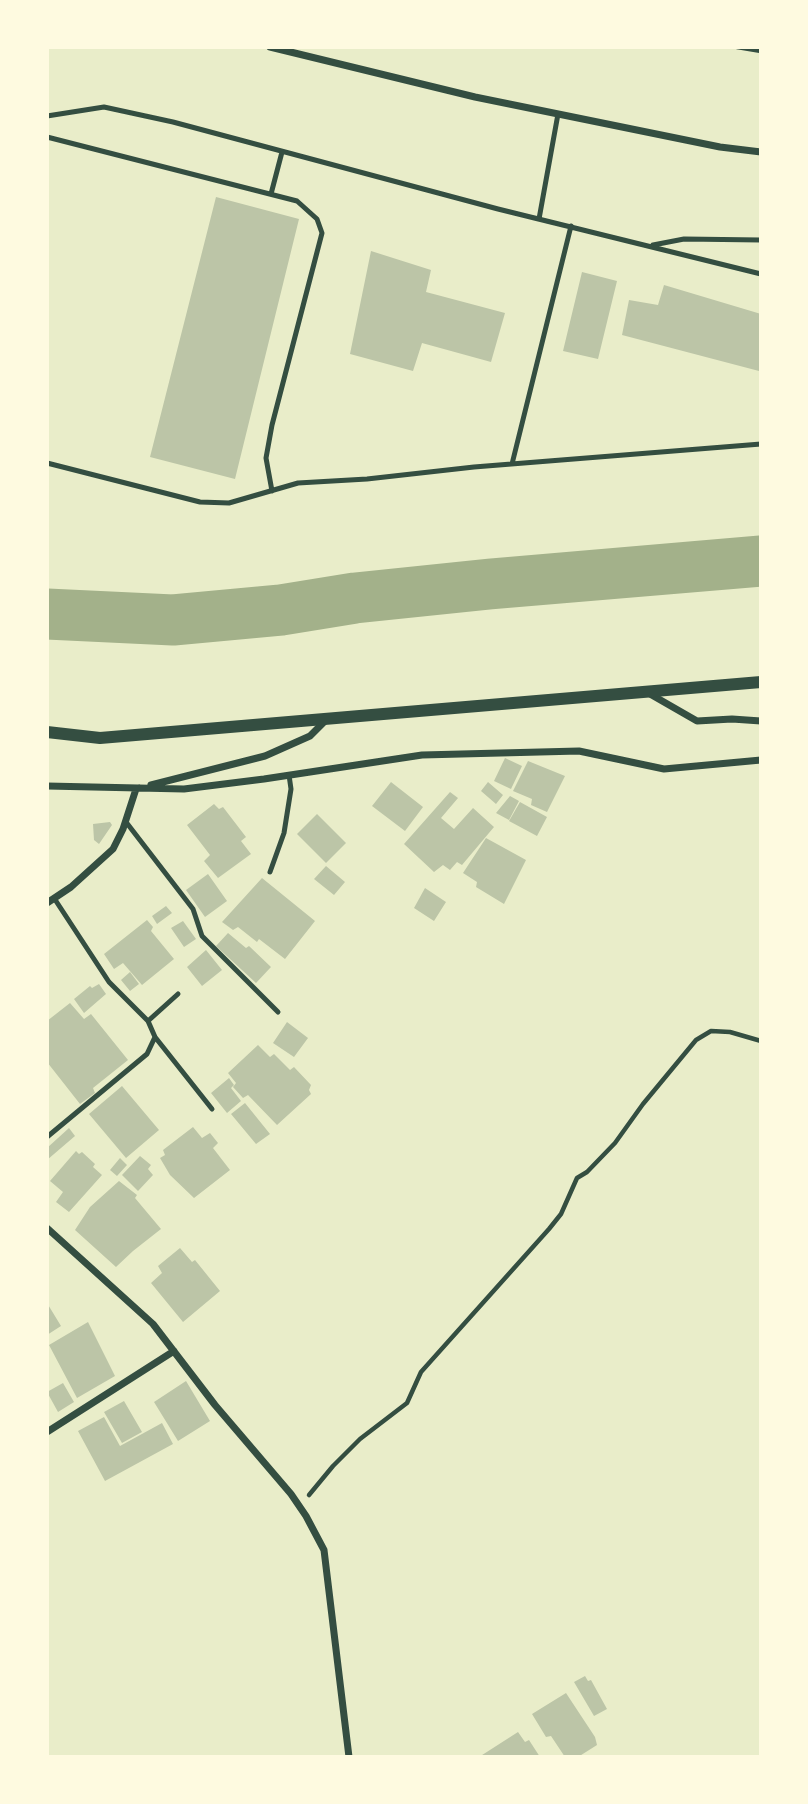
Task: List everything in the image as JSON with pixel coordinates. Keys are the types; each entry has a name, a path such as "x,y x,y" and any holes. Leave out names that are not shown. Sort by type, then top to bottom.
{"street":[{"path":"270,47 475,97 720,147 761,152"},
{"path":"47,732 100,737 761,682"},
{"path":"645,691 697,721 761,721"},
{"path":"136,789 265,756 310,736 328,719"},
{"path":"47,786 184,789 383,760 447,754 579,751 664,769 761,760"},
{"path":"50,900 71,887 113,849 126,822 136,789"},
{"path":"47,1228 153,1324 215,1405 300,1506 324,1550 349,1757"},
{"path":"47,1432 174,1351"}],"lane":[{"path":"47,116 104,107 173,122 539,219 761,274"},
{"path":"539,219 558,114"},
{"path":"47,137 297,201 317,219 322,233 272,425 266,458 272,491"},
{"path":"271,194 282,152"},
{"path":"512,464 571,226"},
{"path":"650,246 684,239 761,240"},
{"path":"47,463 200,502 229,503 298,483 761,444"},
{"path":"270,872 284,833 291,789 289,775"},
{"path":"126,822 193,909 202,936 278,1013"},
{"path":"50,900 109,982 148,1021 155,1037 212,1109"},
{"path":"148,1021 178,994"},
{"path":"47,1138 147,1054 155,1037"}],"path":[{"path":"737,47 761,51"},
{"path":"300,1506 359,1439 407,1404 421,1372 561,1214 578,1178 615,1143 696,1040 711,1031 730,1032 761,1041"}],"building":[{"path":"216,197 299,219 235,479 150,457"},
{"path":"371,251 431,270 426,292 505,313 491,362 422,343 413,371 350,354"},
{"path":"582,272 617,281 598,359 563,351"},
{"path":"664,285 761,314 759,371 622,335 629,300 658,305"},
{"path":"505,758 522,766 511,789 494,781"},
{"path":"528,761 565,776 547,812 531,805 532,799 513,791"},
{"path":"391,782 423,807 405,831 372,806"},
{"path":"488,782 503,795 496,804 481,791"},
{"path":"450,792 458,798 441,818 454,829 473,808 494,827 462,865 457,862 450,870 443,865 434,872 404,844"},
{"path":"510,796 519,801 509,820 496,813"},
{"path":"520,802 547,817 537,836 509,821"},
{"path":"214,804 219,809 223,807 246,837 241,841 251,854 218,878 204,861 210,855 187,825"},
{"path":"317,814 346,843 326,863 297,834"},
{"path":"110,822 112,825 99,844 94,840 93,824"},
{"path":"486,838 526,860 504,904 476,887 477,882 463,873"},
{"path":"326,866 345,882 334,895 314,879"},
{"path":"208,874 227,901 205,917 186,890"},
{"path":"262,878 315,921 285,959 259,939 257,942 238,927 233,930 222,922"},
{"path":"425,888 446,902 434,921 414,908"},
{"path":"166,906 172,913 157,924 152,916"},
{"path":"147,920 153,927 151,931 174,959 142,985 123,963 114,969 104,954"},
{"path":"183,921 196,939 184,947 171,928"},
{"path":"228,933 246,948 249,946 271,967 256,983 216,946"},
{"path":"206,950 222,970 202,986 187,967"},
{"path":"130,972 139,984 130,991 121,980"},
{"path":"99,984 106,994 84,1013 74,999 90,986 92,988"},
{"path":"70,1003 84,1019 91,1014 128,1060 93,1088 95,1093 80,1104 47,1062 47,1021"},
{"path":"287,1022 308,1038 294,1057 273,1043"},
{"path":"258,1045 270,1057 274,1054 290,1070 294,1067 311,1085 311,1094 277,1125 248,1095 243,1098 233,1087 236,1083 228,1073"},
{"path":"229,1078 234,1085 231,1088 241,1101 227,1113 211,1093"},
{"path":"122,1086 159,1130 126,1158 89,1114"},
{"path":"245,1103 270,1134 256,1144 231,1114"},
{"path":"193,1127 202,1138 210,1133 218,1143 213,1148 230,1170 194,1198 170,1175 160,1158 165,1155 163,1150"},
{"path":"69,1128 75,1136 47,1160 47,1148"},
{"path":"76,1151 79,1154 82,1152 95,1164 93,1167 102,1175 69,1212 56,1202 63,1192 50,1181"},
{"path":"140,1156 151,1165 148,1169 153,1175 138,1191 122,1175"},
{"path":"120,1158 127,1165 117,1176 110,1170"},
{"path":"119,1181 137,1195 135,1198 161,1229 116,1267 75,1230 90,1207"},
{"path":"180,1248 192,1262 195,1260 220,1291 183,1322 151,1283 162,1273 158,1266"},
{"path":"47,1303 61,1326 47,1335"},
{"path":"88,1322 115,1376 77,1398 49,1345"},
{"path":"186,1381 210,1421 178,1441 154,1402"},
{"path":"63,1383 74,1402 58,1412 47,1392"},
{"path":"124,1401 142,1432 122,1443 104,1412"},
{"path":"104,1417 120,1446 162,1423 173,1444 105,1481 78,1431"},
{"path":"585,1676 588,1681 591,1680 607,1709 594,1716 574,1682"},
{"path":"566,1693 595,1737 597,1745 578,1757 565,1757 551,1736 546,1737 532,1714"},
{"path":"518,1732 525,1742 529,1740 540,1757 479,1757"}],"waterway":[{"path":"47,614 173,620 281,610 355,598 490,584 761,561"}]}
